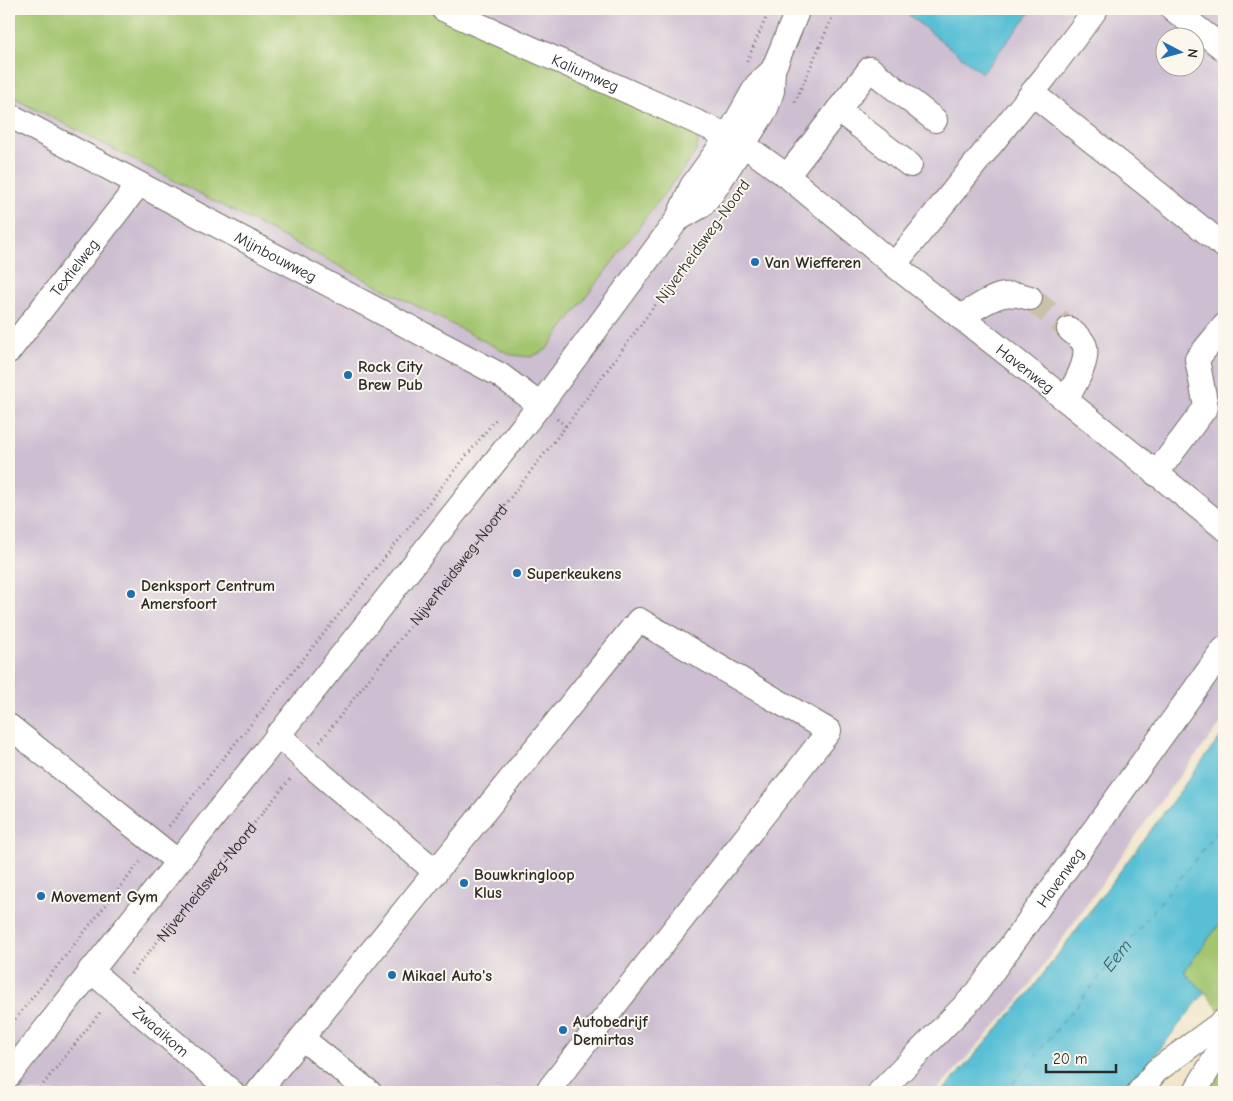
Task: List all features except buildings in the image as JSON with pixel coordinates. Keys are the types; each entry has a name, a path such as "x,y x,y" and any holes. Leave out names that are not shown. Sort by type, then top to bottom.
{"street":[{"name":"Kaliumweg","path":"443,9 736,141"},
{"name":"Nijverheidsweg-Noord","path":"9,1074 540,405 677,220 692,186 736,141 757,86 773,70 798,9"},
{"path":"894,265 1096,9"},
{"path":"1173,9 1224,49"},
{"path":"787,176 870,69 936,120"},
{"path":"1032,92 1224,246"},
{"path":"838,110 910,165"},
{"name":"Mijnbouwweg","path":"9,115 500,374 540,405"},
{"name":"Havenweg","path":"736,141 787,176 894,265 1066,400 1224,528"},
{"name":"Textielweg","path":"9,351 139,184"},
{"path":"960,317 997,296 1010,292 1030,298"},
{"path":"1156,474 1206,407 1197,359 1224,326"},
{"path":"1066,400 1080,374 1085,347 1082,341 1069,329"},
{"path":"258,1092 303,1039 639,620 828,731 546,1092"},
{"name":"Havenweg","path":"880,1092 978,993 1224,649"},
{"path":"9,726 156,842 177,861"},
{"path":"278,734 306,761 436,872"},
{"name":"Zwaaikom","path":"90,970 232,1092"},
{"path":"1139,1092 1156,1071 1224,1021"},
{"path":"303,1039 369,1092"},
{"path":"1195,1092 1224,1043"}],"path":[{"path":"746,63 770,9"},
{"path":"792,111 836,9"},
{"name":"Nijverheidsweg-Noord","path":"37,1092 306,761 566,426 717,221"},
{"path":"9,1027 520,389"}],"shaded area":[{"path":"9,9 901,9 982,73 1033,9 1224,9 1224,720 1162,799 1018,1001 935,1092 9,1092"}],"green space":[{"path":"9,9 426,9 693,127 699,139 695,153 546,350 531,357 511,355 9,95"},
{"path":"1224,918 1224,1007 1219,1010 1205,992 1185,973 1185,970"},
{"path":"1224,1059 1224,1092 1204,1092"}],"water":[{"path":"901,9 1033,9 982,73"},
{"name":"Eem","path":"1224,732 1224,918 1185,970 1185,973 1205,992 1126,1092 942,1092 1029,993"}],"ferry route":[{"path":"1006,1092 1224,824"}],"tunnel":[{"path":"1030,298 1069,329"}],"place":[{"name":"Van Wiefferen","path":"755,262"},
{"name":"Rock City Brew Pub","path":"348,375"},
{"name":"Superkeukens","path":"517,573"},
{"name":"Denksport Centrum Amersfoort","path":"131,594"},
{"name":"Bouwkringloop Klus","path":"464,883"},
{"name":"Movement Gym","path":"41,896"},
{"name":"Mikael Auto's","path":"392,975"},
{"name":"Autobedrijf Demirtas","path":"563,1030"}]}
